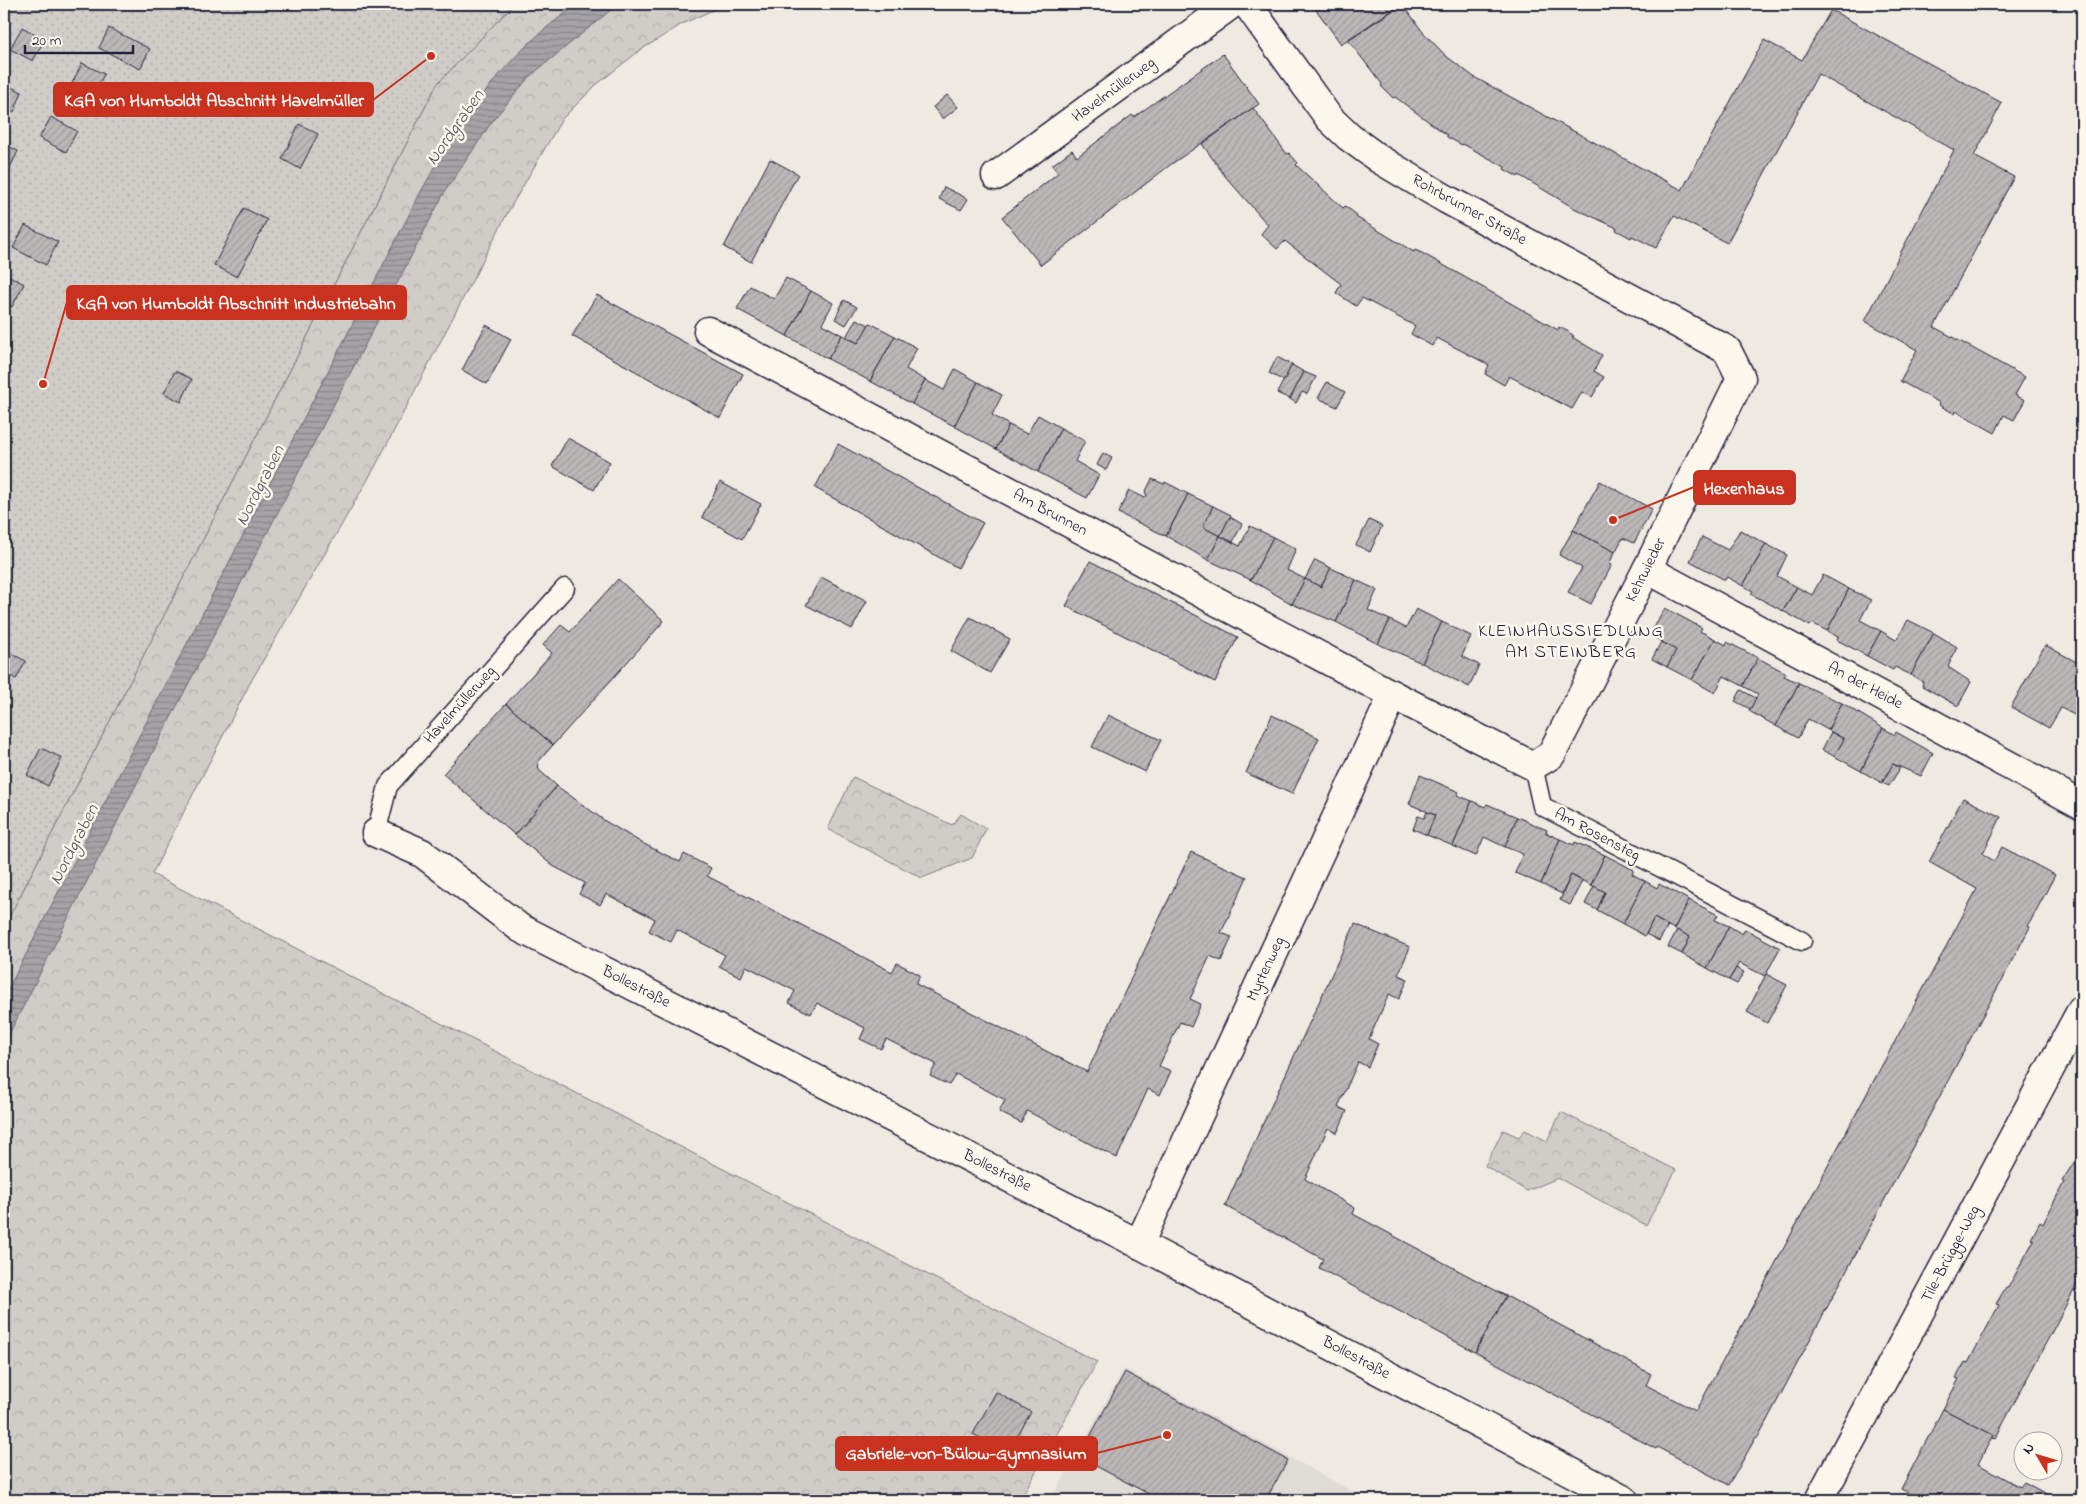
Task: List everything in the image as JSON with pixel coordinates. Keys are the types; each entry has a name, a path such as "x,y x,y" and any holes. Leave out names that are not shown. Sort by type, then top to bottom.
{"street":[{"name":"Havelmüllerweg","path":"996,176 1232,4"},
{"name":"Rohrbrunner Straße","path":"1247,4 1329,118 1349,137 1379,159 1446,199 1727,350 1736,364"},
{"name":"Am Brunnen","path":"708,331 1393,695"},
{"name":"Kehrwieder","path":"1533,766 1551,755 1647,569 1741,378 1736,364"},
{"name":"An der Heide","path":"1647,569 2082,805"},
{"path":"1393,695 1533,766"},
{"name":"Myrtenweg","path":"1139,1244 1393,695"},
{"name":"Bollestraße","path":"376,833 422,853 520,928 1139,1244 1624,1500"},
{"name":"Tile-Brügge-Weg","path":"1820,1500 2082,1009"}],"lane":[{"name":"Havelmüllerweg","path":"376,833 388,786 565,588"},
{"name":"Am Rosensteg","path":"1533,766 1542,806 1802,942"}],"shaded area":[{"path":"579,4 618,4 529,77 493,120 444,193 144,769 4,1044 4,997 423,188 471,110 509,63 554,22"},
{"path":"1124,1369 1369,1500 1051,1500"}],"green space":[{"path":"4,4 514,4 437,84 4,927"},
{"path":"514,4 579,4 554,22 509,63 471,110 438,162 4,997 4,927 437,84"},
{"path":"618,4 726,4 682,24 639,51 596,85 562,119 509,210 375,467 250,683 152,874 1097,1362 1020,1500 4,1500 4,1044 144,769 444,193 493,120 529,77"},
{"path":"853,777 952,825 961,814 986,829 972,858 922,878 828,829"},
{"path":"1561,1112 1676,1170 1646,1225 1558,1178 1527,1191 1485,1166 1503,1130 1519,1137 1525,1130 1547,1141"}],"building":[{"path":"1312,4 1401,4 1341,44"},
{"path":"1403,4 1422,31 1446,56 1474,77 1682,190 1764,40 1802,60 1831,10 2002,103 1974,156 2014,177 1934,327 2025,377 2015,395 2025,400 2014,420 2004,415 1995,433 1956,411 1955,414 1939,405 1940,403 1900,381 1917,350 1865,321 1954,150 1818,74 1727,243 1674,216 1656,248 1632,236 1631,238 1616,230 1617,228 1574,208 1519,175 1518,177 1504,169 1505,167 1447,137 1447,135 1395,97 1393,98 1381,86 1382,84 1348,40"},
{"path":"22,27 44,40 33,61 10,49"},
{"path":"109,28 150,49 140,69 99,48"},
{"path":"1223,54 1259,104 1170,165 1041,265 1002,217 1058,173 1052,165 1072,150 1077,157 1132,115 1134,117"},
{"path":"82,63 104,74 88,107 66,96"},
{"path":"4,84 22,92 14,112 4,107"},
{"path":"947,95 958,107 943,119 933,107"},
{"path":"1253,108 1287,154 1289,153 1298,163 1296,165 1343,208 1345,206 1357,215 1356,217 1414,252 1415,250 1422,253 1558,330 1559,327 1567,331 1574,336 1572,337 1602,355 1594,371 1604,377 1592,397 1582,392 1572,409 1509,376 1504,385 1485,374 1489,365 1437,338 1432,346 1411,334 1415,326 1362,298 1356,306 1336,293 1341,284 1285,241 1277,249 1261,234 1268,225 1225,176 1202,144"},
{"path":"51,117 77,131 66,152 39,138"},
{"path":"299,124 318,134 300,169 282,159"},
{"path":"4,144 18,151 5,178 4,177"},
{"path":"770,159 798,174 751,262 724,247"},
{"path":"944,187 968,199 961,210 939,199"},
{"path":"244,208 267,220 237,277 214,265"},
{"path":"25,225 58,242 46,265 13,248"},
{"path":"4,273 24,284 12,307 4,302"},
{"path":"786,278 811,291 787,336 737,309 750,286 774,299"},
{"path":"811,291 833,303 822,324 842,335 828,359 787,336"},
{"path":"597,295 743,374 720,418 572,336"},
{"path":"844,300 857,307 846,325 835,319"},
{"path":"856,319 869,325 858,343 846,337"},
{"path":"870,323 895,336 870,381 828,359 842,335 858,343"},
{"path":"486,325 511,339 487,384 462,370"},
{"path":"895,336 917,348 906,369 925,380 912,404 870,381"},
{"path":"1277,357 1292,365 1284,381 1269,373"},
{"path":"1292,365 1304,372 1290,399 1277,393"},
{"path":"955,369 978,382 954,426 912,404 925,380 944,390"},
{"path":"175,371 192,379 181,402 164,393"},
{"path":"1304,372 1316,377 1307,394 1302,392 1296,403 1290,399"},
{"path":"978,382 1002,395 992,415 1009,425 996,449 954,426"},
{"path":"1327,382 1345,392 1337,407 1318,398"},
{"path":"1038,415 1061,428 1038,472 996,449 1009,425 1027,434"},
{"path":"1061,428 1085,441 1075,461 1099,475 1087,498 1038,472"},
{"path":"568,438 610,462 594,490 552,466"},
{"path":"838,444 983,523 958,568 815,488"},
{"path":"1103,453 1112,458 1106,470 1097,465"},
{"path":"1152,479 1164,484 1165,482 1188,494 1166,536 1118,513 1129,490 1145,498 1147,495 1145,493"},
{"path":"1600,481 1652,509 1634,543 1623,538 1615,552 1573,530"},
{"path":"720,482 761,504 742,539 702,517"},
{"path":"1188,494 1213,506 1203,527 1220,536 1208,560 1166,536"},
{"path":"1213,506 1231,515 1220,536 1203,527"},
{"path":"1230,517 1242,524 1233,542 1220,536"},
{"path":"1369,520 1382,526 1370,552 1356,545"},
{"path":"1250,526 1273,537 1251,580 1208,560 1220,536 1240,546"},
{"path":"1573,530 1615,552 1609,564 1612,565 1591,604 1568,592 1582,568 1559,555"},
{"path":"1740,530 1766,544 1743,586 1727,577 1725,580 1690,561 1702,537 1728,550"},
{"path":"1273,537 1296,549 1287,570 1305,579 1292,604 1251,580"},
{"path":"1766,544 1787,555 1777,576 1797,587 1783,611 1751,594 1753,591 1743,586"},
{"path":"1315,560 1331,568 1321,587 1305,579"},
{"path":"1090,561 1238,637 1215,682 1066,606"},
{"path":"1331,568 1356,580 1336,622 1292,604 1305,579 1321,587"},
{"path":"1823,575 1849,589 1827,631 1812,623 1810,626 1783,611 1797,587 1812,595"},
{"path":"821,577 867,601 852,629 806,605"},
{"path":"618,579 664,621 553,745 506,704 552,653 543,645 561,625 570,632"},
{"path":"1356,580 1377,590 1368,610 1390,620 1378,644 1336,622"},
{"path":"1849,589 1871,600 1860,620 1881,631 1867,656 1837,640 1838,637 1827,631"},
{"path":"1665,608 1702,628 1700,631 1715,639 1692,680 1667,667 1676,650 1650,635"},
{"path":"1416,609 1442,622 1422,663 1378,644 1390,620 1406,628"},
{"path":"970,617 1010,639 990,673 951,651"},
{"path":"1908,620 1934,633 1911,675 1895,667 1893,670 1867,656 1881,631 1896,640"},
{"path":"1442,622 1471,636 1462,656 1479,665 1469,687 1422,663"},
{"path":"1934,633 1957,647 1948,667 1971,682 1958,706 1922,686 1923,682 1911,675"},
{"path":"1715,639 1726,645 1727,642 1758,658 1743,686 1724,676 1715,693 1692,680"},
{"path":"1661,642 1676,650 1667,667 1652,659"},
{"path":"2045,645 2082,665 2082,719 2061,708 2049,728 2011,707"},
{"path":"4,650 26,661 16,679 4,673"},
{"path":"1758,658 1786,673 1784,676 1799,683 1776,726 1749,711 1758,694 1743,686"},
{"path":"1799,683 1842,703 1828,730 1808,719 1798,738 1776,726"},
{"path":"1741,690 1756,698 1750,709 1735,701"},
{"path":"1842,703 1883,728 1861,771 1834,756 1844,739 1828,730"},
{"path":"506,704 553,745 538,762 539,770 557,786 515,835 443,774"},
{"path":"1108,715 1161,740 1145,772 1092,747"},
{"path":"1272,715 1319,738 1292,794 1246,773"},
{"path":"1883,728 1895,735 1896,732 1933,753 1921,776 1893,764 1882,783 1861,771"},
{"path":"1831,732 1844,739 1834,756 1822,750"},
{"path":"41,748 62,758 48,786 27,775"},
{"path":"1893,764 1900,768 1889,786 1882,783"},
{"path":"1420,775 1459,792 1457,795 1472,801 1453,846 1427,835 1435,815 1409,804"},
{"path":"557,786 605,821 642,843 680,862 684,854 711,868 707,876 892,972 897,963 920,975 916,984 1087,1072 1191,852 1247,877 1221,933 1232,937 1221,961 1210,956 1190,999 1201,1004 1191,1027 1180,1022 1159,1066 1171,1071 1160,1095 1148,1089 1117,1158 1027,1111 1021,1123 999,1112 1005,1100 956,1074 949,1085 930,1076 936,1064 886,1039 881,1049 860,1039 865,1028 817,1003 811,1014 789,1003 795,991 746,966 741,977 719,966 725,955 677,930 671,942 649,931 655,919 606,894 600,905 579,894 585,883 553,866 515,835"},
{"path":"1963,798 2001,817 1983,854 1994,861 2002,847 2055,875 2028,926 2030,927 1758,1437 1756,1437 1729,1485 1657,1447 1656,1449 1475,1352 1506,1296 1651,1374 1646,1385 1696,1411 1977,889 1929,862"},
{"path":"1472,801 1485,807 1487,804 1517,817 1505,847 1484,837 1476,856 1453,846"},
{"path":"1427,812 1435,815 1427,835 1413,829 1418,816 1424,818"},
{"path":"1517,817 1547,830 1546,833 1560,839 1541,884 1515,873 1523,854 1505,847"},
{"path":"1560,839 1574,845 1575,842 1605,855 1591,885 1571,875 1562,894 1541,884"},
{"path":"1605,855 1634,870 1632,874 1645,881 1623,924 1597,910 1605,892 1591,885"},
{"path":"1571,875 1582,881 1570,905 1560,900"},
{"path":"1645,881 1657,888 1659,884 1689,900 1674,929 1654,918 1645,936 1623,924"},
{"path":"1594,886 1605,892 1597,910 1585,904"},
{"path":"1689,900 1718,915 1715,920 1729,926 1707,968 1682,954 1690,937 1674,929"},
{"path":"1654,918 1668,926 1659,941 1646,934"},
{"path":"1355,924 1410,947 1398,975 1408,979 1399,999 1389,994 1369,1039 1378,1044 1368,1067 1358,1062 1338,1107 1347,1111 1337,1133 1328,1128 1305,1179 1355,1208 1353,1214 1506,1296 1475,1352 1319,1268 1323,1259 1225,1206"},
{"path":"1729,926 1742,934 1745,929 1780,948 1765,976 1739,963 1729,980 1707,968"},
{"path":"1677,930 1690,937 1682,954 1668,947"},
{"path":"1736,968 1744,972 1737,984 1729,980"},
{"path":"1766,974 1787,985 1767,1023 1747,1012"},
{"path":"2082,1150 2082,1275 1995,1439 1992,1438 1993,1435 1943,1409 1959,1379 1956,1378 1965,1362 1968,1363 1999,1305 1996,1304 2006,1287 2008,1288 2034,1240 2031,1239 2040,1222 2043,1224 2064,1182 2062,1181"},
{"path":"1125,1372 1288,1460 1269,1494 1280,1500 1160,1500 1079,1457"},
{"path":"996,1392 1031,1412 1008,1454 973,1434"},
{"path":"1943,1409 1993,1435 1978,1464 2020,1487 2024,1482 2048,1495 2046,1500 1923,1500 1901,1489"}],"place":[{"name":"KGA von Humboldt Abschnitt Havelmüller","path":"431,56"},
{"name":"KGA von Humboldt Abschnitt Industriebahn","path":"43,384"},
{"name":"Hexenhaus","path":"1613,520"},
{"name":"Gabriele-von-Bülow-Gymnasium","path":"1167,1435"}],"district":[{"name":"KLEINHAUSSIEDLUNG AM STEINBERG","path":"1571,642"}],"water label":[{"name":"Nordgraben","path":"456,128"},
{"name":"Nordgraben","path":"261,486"},
{"name":"Nordgraben","path":"75,845"}]}
